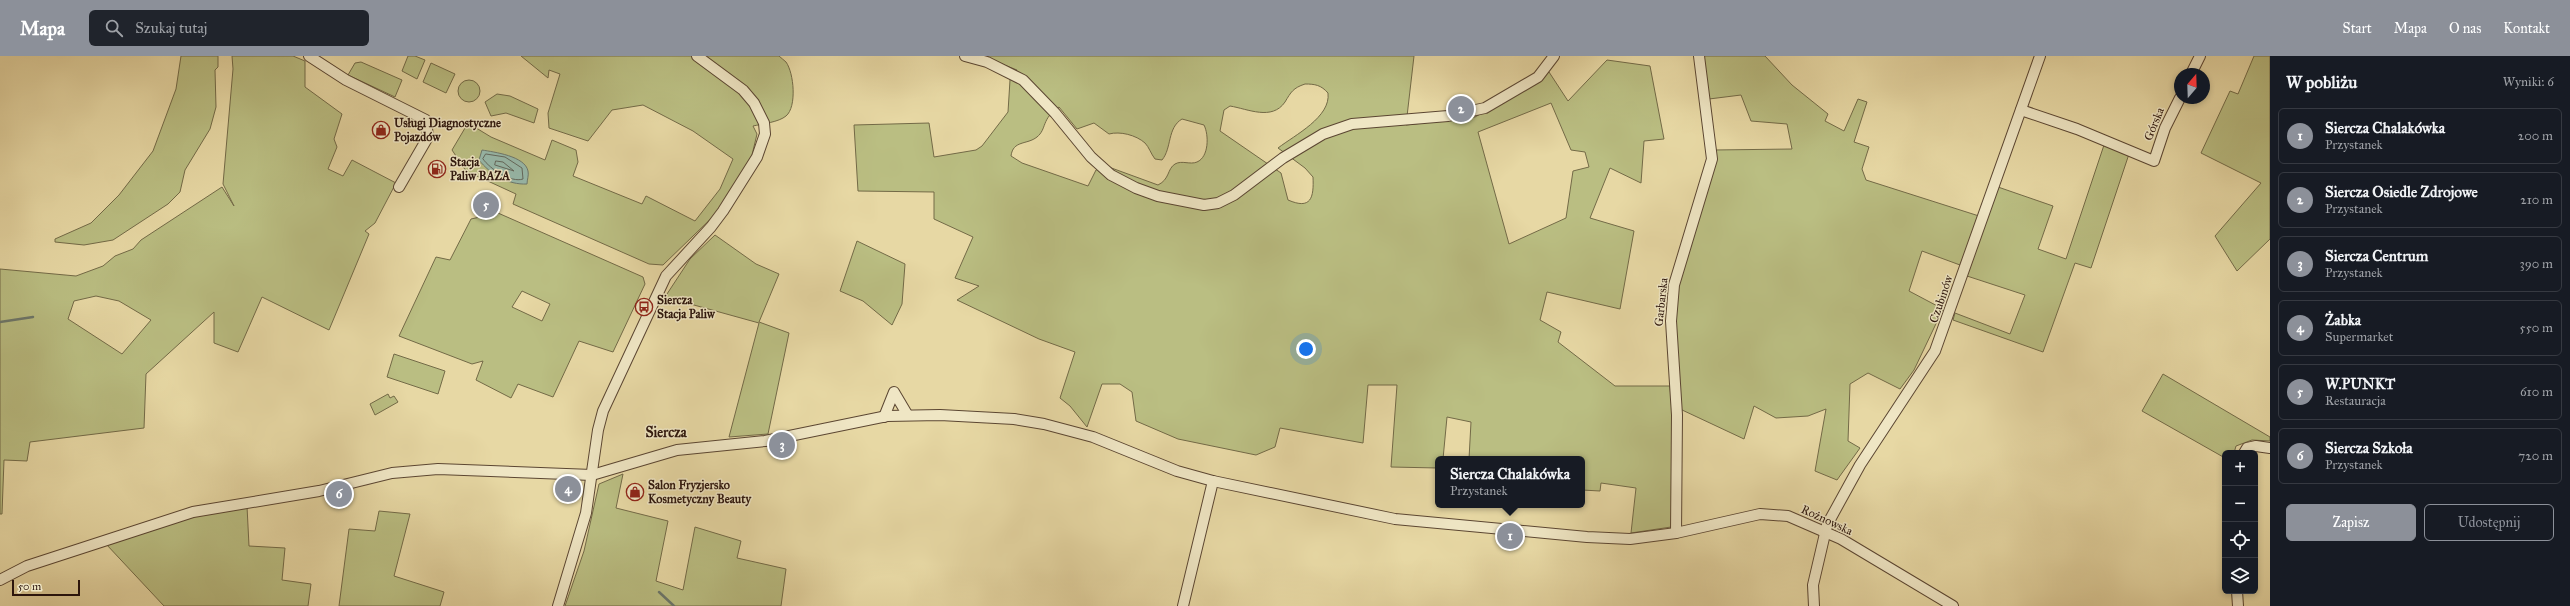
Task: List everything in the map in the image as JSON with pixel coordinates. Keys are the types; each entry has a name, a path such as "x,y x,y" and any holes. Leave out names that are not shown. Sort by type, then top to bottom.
{"street":[{"path":"309,56 346,80 426,120 428,137 399,187"},
{"path":"558,606 582,532 603,411 666,276 711,227 723,210 757,157 764,134 764,123 754,102 742,90 697,56"},
{"path":"965,56 987,62 1023,80 1055,113 1091,157 1111,175 1136,188 1158,196 1204,205 1218,203 1234,195 1283,158 1330,131 1366,121 1401,121 1448,116 1484,108 1538,77 1554,56"},
{"name":"Garbarska","path":"1676,533 1677,415 1673,377 1671,321 1674,285 1712,159 1699,56"},
{"name":"Czubinów","path":"1814,606 1813,585 1826,531 1833,510 1860,465 1935,351 2040,56"},
{"path":"2194,68 2200,56"},
{"name":"Górska","path":"2021,110 2077,129 2154,161 2165,128 2177,104"},
{"path":"884,417 894,392 907,414"},
{"name":"Rożnowska","path":"0,580 27,566 187,514 319,491 392,472 422,469 482,469 556,476 592,475 665,453 765,441 884,417 907,414 983,416 1044,424 1093,437 1177,472 1212,481 1395,520 1611,539 1647,538 1765,514 1788,516 1826,531 1912,579 1953,606"},
{"path":"2246,450 2247,448 2256,446 2270,448"},
{"path":"1183,606 1212,481"},
{"path":"2237,594 2238,606"}],"green space":[{"path":"181,56 218,56 218,67 215,70 216,107 210,129 185,170 180,192 168,204 113,240 84,245 55,242 55,239 91,223 119,195 153,151 176,89"},
{"path":"232,56 293,56 305,61 305,87 342,114 334,139 337,147 328,169 343,176 352,160 396,183 375,223 365,231 369,234 329,330 262,297 238,352 214,343 214,312 146,374 144,428 30,442 27,461 4,460 2,514 0,514 0,269 76,276 103,266 115,256 133,249 141,240 222,187 234,206 223,184 233,69","holes":["96,296 119,301 151,320 122,354 68,319 74,301"]},
{"path":"408,56 415,56 425,60 417,79 402,71"},
{"path":"521,56 779,56 786,62 791,74 793,90 792,105 789,112 783,118 753,126 757,134 752,155 723,207 663,265 649,264 513,204 516,194 466,171 452,150 468,123 491,137 545,160 552,140 576,150 578,162 573,176 642,204 646,196 695,221 720,189 733,159 693,131 643,105 612,110 588,141 549,128 548,113 560,74 549,70 548,78"},
{"path":"981,56 1414,56 1406,125 1475,117 1537,82 1549,72 1568,101 1607,60 1650,66 1664,139 1644,141 1641,183 1610,168 1590,218 1634,231 1620,309 1547,292 1540,320 1561,332 1558,342 1615,386 1670,386 1674,437 1671,527 1631,533 1636,488 1601,483 1600,491 1585,490 1585,456 1469,456 1471,422 1447,417 1443,456 1435,456 1435,468 1391,467 1397,385 1368,385 1363,443 1280,428 1275,447 1256,455 1178,439 1136,421 1132,392 1120,384 1102,384 1087,427 1070,406 1060,398 1075,352 1039,339 957,300 979,286 955,278 973,237 934,219 934,192 858,191 854,125 929,123 934,157 976,150 982,146 1008,112 1010,80 1017,70","holes":["1305,84 1323,88 1328,93 1324,110 1310,125 1278,148 1305,168 1313,177 1312,196 1310,200 1302,204 1288,200 1281,173 1220,131 1224,110 1230,106 1259,112 1273,111 1280,108 1295,89","1551,103 1571,150 1585,152 1589,167 1573,171 1566,218 1509,244 1478,132","1059,107 1077,129 1094,123 1109,134 1123,133 1133,136 1145,143 1155,159 1162,160 1177,123 1182,119 1204,125 1207,134 1206,151 1204,156 1197,162 1180,162 1172,166 1165,180 1158,185 1106,166 1096,170 1088,186 1022,163 1011,156 1014,147 1033,139 1040,134 1049,116"]},
{"path":"1702,56 1765,56 1792,85 1828,114 1825,121 1844,131 1858,99 1867,102 1854,142 1869,147 1862,169 1866,180 1979,216 1960,265 1922,251 1909,291 1943,309 1914,370 1900,389 1868,373 1850,384 1848,441 1860,448 1837,480 1815,471 1826,409 1808,416 1776,418 1754,406 1744,439 1680,409 1674,300 1714,150 1792,149 1787,124 1751,121 1741,95 1709,99"},
{"path":"2254,56 2270,56 2270,239 2237,271 2215,236 2261,183 2201,153 2230,91 2238,94"},
{"path":"361,62 402,80 395,97 348,75 355,63"},
{"path":"431,63 455,74 446,93 423,82"},
{"path":"469,80 477,83 480,91 477,99 469,102 461,99 458,91 461,83"},
{"path":"497,94 510,96 538,109 534,123 506,113 491,116 485,102"},
{"path":"2104,145 2129,154 2091,268 2075,263 2043,352 1953,320 1955,313 2010,334 2025,295 1967,276 1998,187 2053,206 2038,249 2066,259"},
{"path":"498,213 643,277 645,284 613,352 579,341 553,397 518,384 511,398 476,380 483,361 472,364 399,336 436,257 450,260 471,219","holes":["522,291 550,304 542,321 512,307"]},
{"path":"715,235 756,264 779,274 759,322 789,333 768,434 729,437 759,323 665,297 690,259"},
{"path":"857,241 905,264 902,304 892,325 863,301 840,291"},
{"path":"394,354 445,371 438,394 387,377"},
{"path":"2163,374 2270,437 2270,441 2252,440 2236,446 2235,450 2222,450 2222,456 2142,411"},
{"path":"388,394 390,398 394,396 398,402 375,415 370,404"},
{"path":"623,474 616,508 668,521 656,581 683,590 695,527 741,541 737,558 786,569 781,606 565,606 584,551 599,484"},
{"path":"247,506 249,546 285,548 282,580 311,584 308,606 164,606 106,544 166,522"},
{"path":"379,511 410,514 394,576 444,592 440,606 339,606 349,529 375,531"}],"water":[{"path":"482,150 515,158 521,162 526,166 528,171 527,184 506,181 488,170 479,160"}],"waterway":[{"path":"0,322 33,317"},
{"path":"659,592 674,606"}],"place":[{"name":"Siercza Osiedle Zdrojowe","path":"1461,109"},
{"name":"Usługi Diagnostyczne Pojazdów","path":"381,130"},
{"name":"Stacja Paliw BAZA","path":"437,169"},
{"name":"W.PUNKT","path":"486,205"},
{"name":"Siercza Stacja Paliw","path":"644,307"},
{"name":"Siercza Centrum","path":"782,445"},
{"name":"Żabka","path":"568,489"},
{"name":"Salon Fryzjersko Kosmetyczny Beauty","path":"635,492"},
{"name":"Siercza Szkoła","path":"339,494"},
{"name":"Siercza Chalakówka","path":"1510,536"}],"district":[{"name":"Siercza","path":"666,432"}]}
